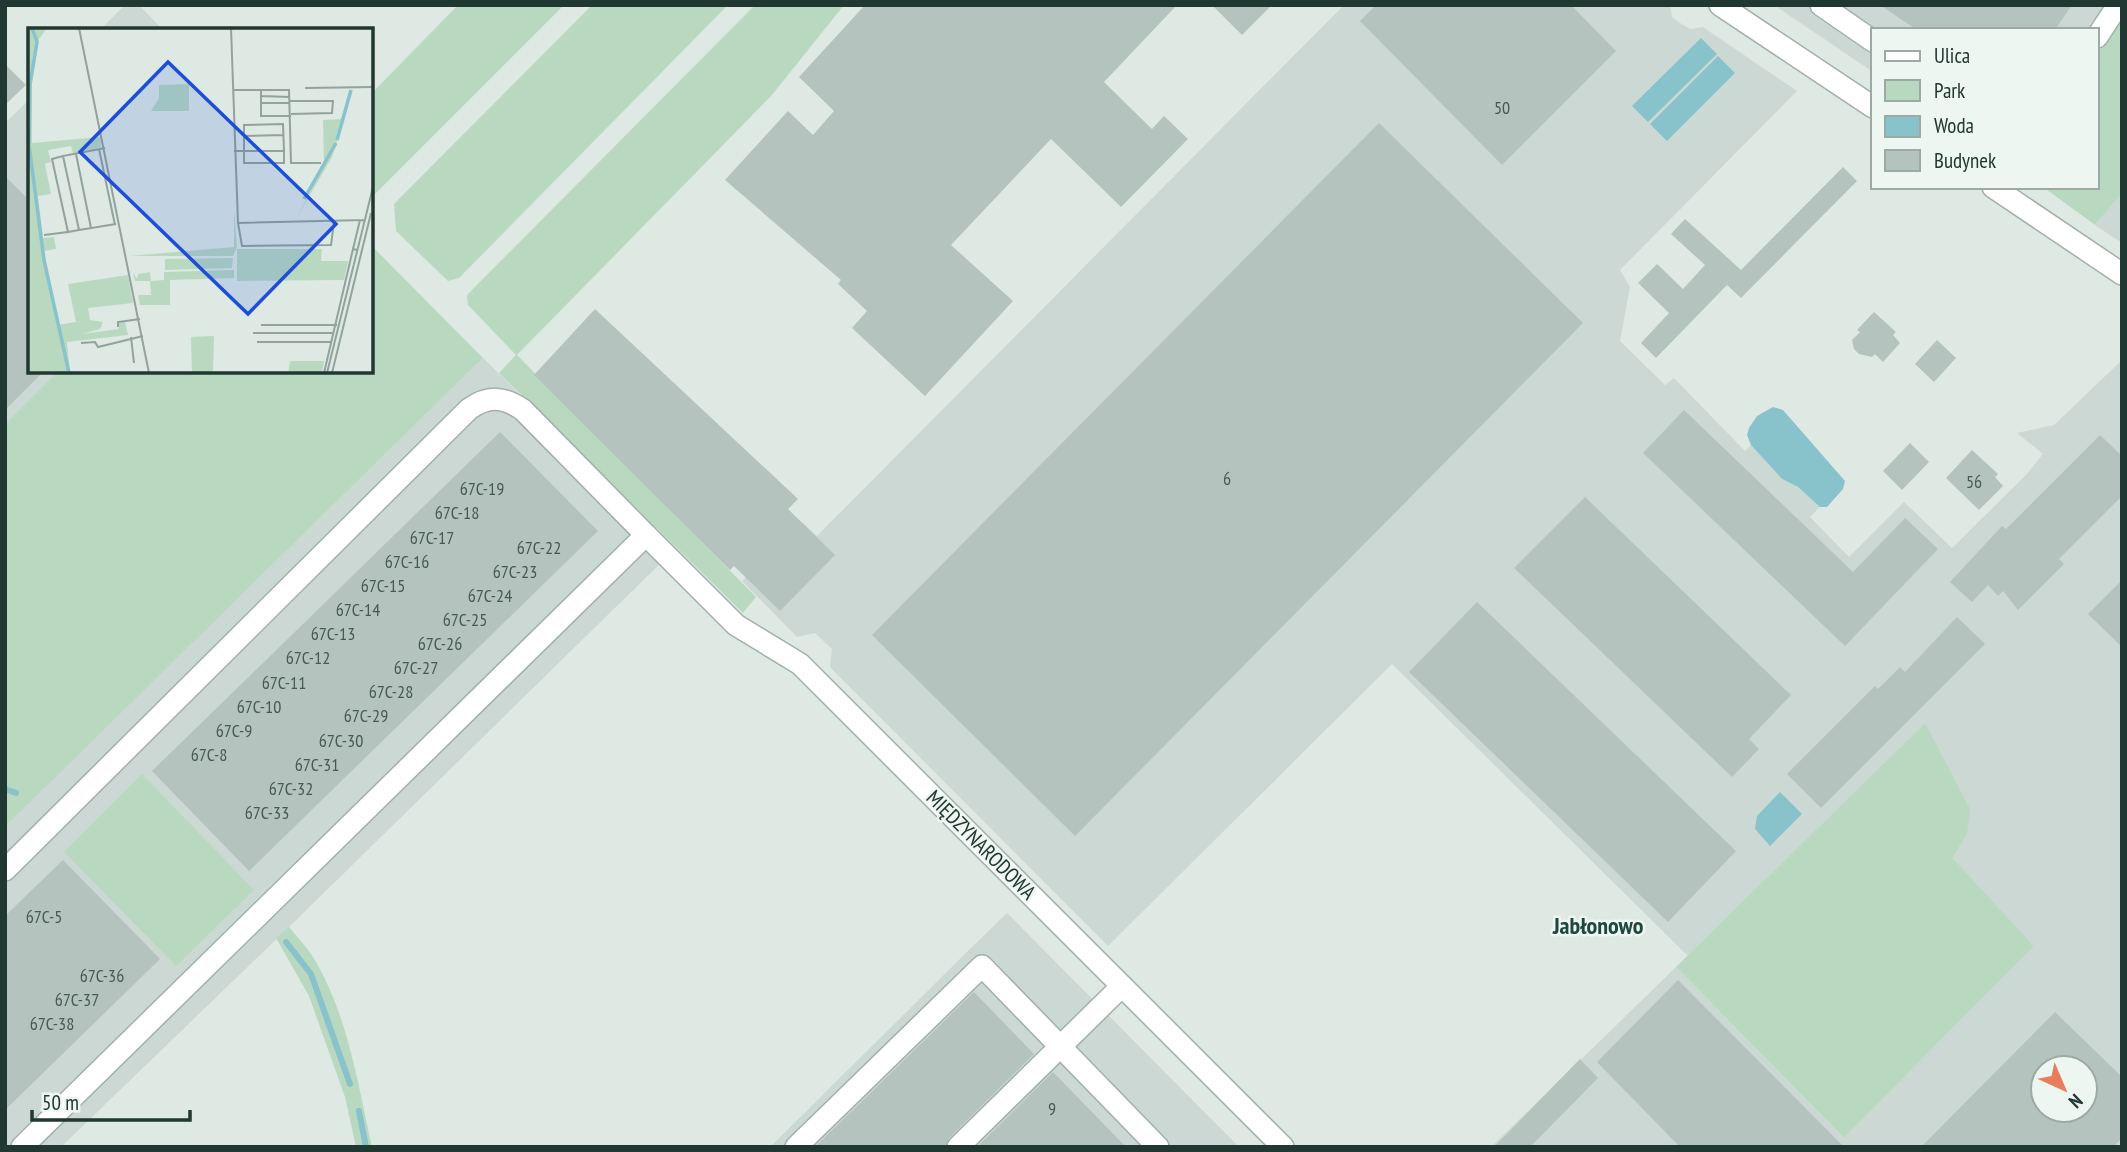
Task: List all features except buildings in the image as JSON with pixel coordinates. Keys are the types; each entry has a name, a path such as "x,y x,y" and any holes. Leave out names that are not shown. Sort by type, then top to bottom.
{"street":[{"path":"1720,5 1871,106"},
{"path":"1821,5 1871,40"},
{"path":"2099,34 2118,5"},
{"path":"1996,189 2122,274"},
{"name":"MIĘDZYNARODOWA","path":"5,870 469,409 480,401 501,399 523,410 736,625 800,664 1283,1147"},
{"path":"22,1147 646,535"},
{"path":"796,1147 982,966 1158,1147"},
{"path":"958,1147 1122,986"}],"shaded area":[{"path":"125,5 139,5 161,28 102,28"},
{"path":"1344,5 1670,5 1672,17 1680,23 1690,29 1703,27 1797,91 1620,270 1630,287 1620,341 1665,385 1674,378 1745,451 1751,445 1782,479 1798,487 1820,507 1810,517 1849,557 1904,502 1952,548 2026,475 2043,454 2017,433 2054,425 2122,360 2122,1147 1491,1147 1676,967 1844,1138 2034,946 1953,858 1967,834 1925,723 1688,956 1392,664 1108,946 830,667 832,649 815,633 797,637 742,581 802,522 817,536"},
{"path":"1774,5 2122,5 2122,18 2099,52 2099,28 1871,28 1871,71"},
{"path":"28,101 28,373 56,373 5,424 5,123"},
{"path":"2122,193 2122,243 2095,225"},
{"path":"483,358 674,546 668,556 61,1147 5,1147 5,827"},
{"path":"1007,913 1239,1147 770,1147 972,947"}],"green space":[{"path":"458,5 564,5 373,196 373,92"},
{"path":"592,5 728,5 459,278 448,281 396,231 394,204"},
{"path":"755,5 844,5 772,95 517,355 756,597 743,613 499,373 516,355 468,305 467,295"},
{"path":"2122,18 2122,193 2095,225 2046,189 2099,189 2099,52"},
{"path":"373,247 483,358 5,827 5,424 56,373 373,373"},
{"path":"1925,723 1970,809 1967,834 1953,858 2034,946 1844,1138 1676,967"},
{"path":"142,774 254,890 176,966 64,852"},
{"path":"289,927 313,957 335,1001 350,1049 372,1147 356,1147 345,1097 309,996 276,938"}],"water":[{"path":"1701,38 1717,54 1648,122 1632,106"},
{"path":"1718,56 1735,73 1667,141 1650,124"},
{"path":"1773,407 1783,410 1845,481 1843,489 1827,507 1820,507 1798,487 1782,479 1751,445 1747,435 1749,428 1757,416"},
{"path":"1780,792 1802,814 1770,846 1755,829 1757,816"}],"waterway":[{"path":"5,789 16,793"},
{"path":"286,942 311,974 350,1084"},
{"path":"359,1111 366,1147"}],"district":[{"name":"Jabłonowo","path":"1598,926"}]}
